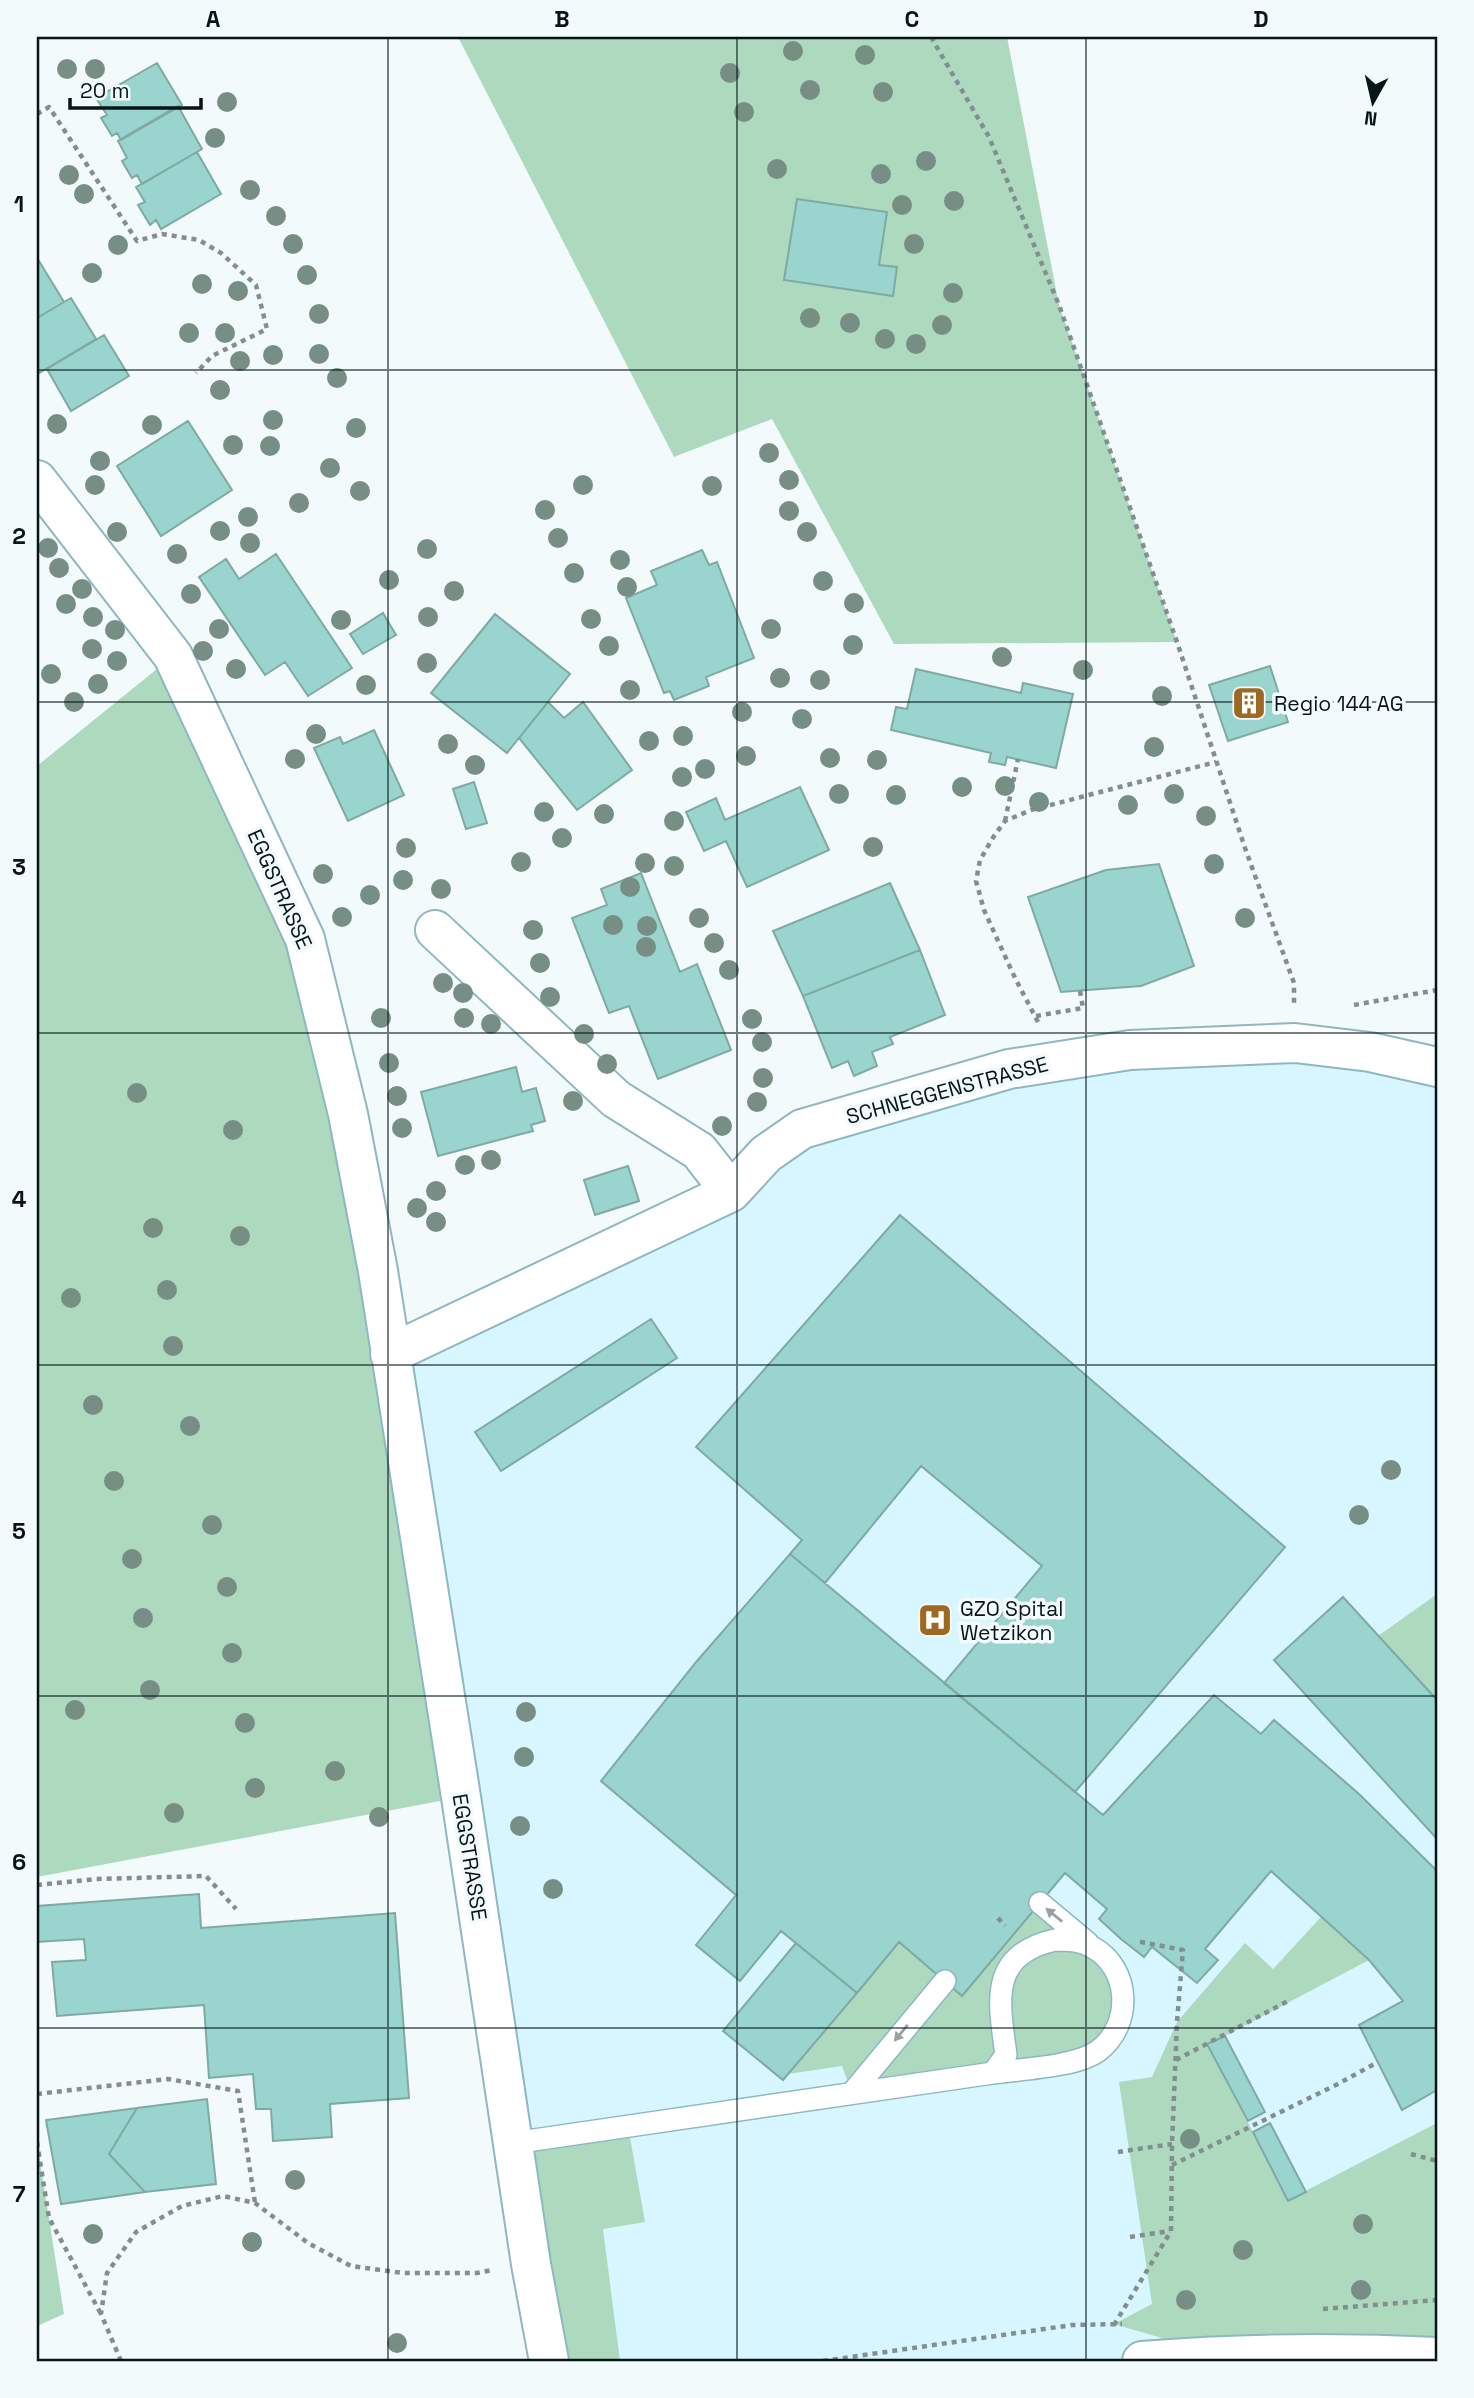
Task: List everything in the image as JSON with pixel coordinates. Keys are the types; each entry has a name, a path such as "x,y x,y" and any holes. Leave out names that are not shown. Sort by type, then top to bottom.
{"street":[{"name":"EGGSTRASSE","path":"37,480 173,656 305,939 348,1114 378,1271 531,2264 549,2361"},
{"path":"390,1353 731,1192 699,1151 616,1100 435,930"},
{"name":"SCHNEGGENSTRASSE","path":"731,1192 766,1154 802,1129 1009,1069 1130,1050 1295,1043 1370,1052 1437,1067"},
{"path":"1142,2361 1363,2353 1437,2357"}],"lane":[{"path":"513,2143 1079,2061 1096,2053 1109,2041 1118,2026 1123,2008 1122,1990 1117,1973 1104,1956 1040,1903"},
{"path":"993,2073 1006,2055 1000,1991 1007,1970 1021,1954 1037,1944 1073,1940 1091,1946 1104,1956"},
{"path":"852,2093 945,1981"}],"path":[{"path":"930,37 989,137 1059,305 1294,983 1295,1043"},
{"path":"37,114 49,107 137,241 162,234 198,240 221,253 256,285 267,329 212,356 196,373"},
{"path":"1018,759 1005,821 980,860 976,881 984,910 1036,1017 1052,1062"},
{"path":"1005,821 1031,810 1216,762"},
{"path":"1344,1007 1437,990"},
{"path":"1036,1017 1083,1008 1080,991"},
{"path":"37,1885 96,1879 206,1876 236,1909"},
{"path":"1114,2324 1171,2231 1172,2144 1183,1950 1133,1941"},
{"path":"1176,2060 1290,2000"},
{"path":"1172,2165 1378,2062"},
{"path":"37,2094 168,2079 238,2091 255,2203"},
{"path":"37,2143 49,2218 101,2315 121,2361"},
{"path":"1118,2152 1172,2144"},
{"path":"1411,2154 1437,2161"},
{"path":"101,2315 107,2273 136,2232 182,2206 223,2196 255,2203 308,2243 351,2266 403,2273 477,2273 531,2264"},
{"path":"1130,2237 1171,2231"}],"shaded area":[{"name":"GZO Spital Wetzikon","path":"1130,1050 1437,1067 1437,2357 1142,2361 549,2361 390,1354 766,1154"}],"green space":[{"path":"458,37 1007,37 1059,305 1177,642 894,644 772,419 674,457"},
{"path":"173,656 305,939 461,1797 37,1877 37,766"},
{"path":"1437,1594 1437,1700 1378,1636"},
{"path":"1040,1903 1106,1958 1122,1990 1096,2053 852,2093 842,2066 788,2074 899,1942"},
{"path":"1321,1917 1369,1960 1208,2045 1288,2200 1437,2123 1437,2357 1220,2355 1114,2324 1152,2304 1119,2082 1152,2077 1177,2022 1245,1943 1273,1969"},
{"path":"628,2126 645,2222 603,2229 620,2361 549,2361 513,2143"},
{"path":"37,2142 64,2314 37,2326"}],"building":[{"path":"157,63 182,105 121,140 117,133 112,136 101,118 107,115 96,98"},
{"path":"178,106 202,149 142,184 137,175 132,178 122,161 127,158 118,141"},
{"path":"197,152 221,194 161,229 156,220 150,225 138,205 145,202 136,187"},
{"path":"797,199 887,212 879,265 897,267 893,296 784,280"},
{"path":"39,261 64,302 37,318 37,262"},
{"path":"71,298 96,339 39,373 37,318"},
{"path":"104,335 129,376 71,411 47,369"},
{"path":"188,421 232,490 161,536 117,466"},
{"path":"702,550 709,565 717,562 754,658 706,677 709,686 674,700 670,691 664,693 626,598 657,585 651,571"},
{"path":"276,554 352,668 308,696 285,662 265,675 199,577 226,559 239,579"},
{"path":"383,613 396,635 363,654 350,634"},
{"path":"495,614 570,674 507,753 431,693"},
{"name":"Regio 144 AG","path":"1270,666 1288,722 1228,741 1209,685"},
{"path":"916,669 1021,693 1023,683 1073,694 1056,768 1007,757 1005,765 989,762 991,753 891,730 896,707 907,709"},
{"path":"548,702 564,718 583,702 632,770 577,810 519,738"},
{"path":"374,730 404,795 348,821 314,748 340,737 343,744"},
{"path":"474,782 487,823 466,829 453,789"},
{"path":"800,787 829,850 747,887 726,841 704,851 686,812 716,798 725,820"},
{"path":"1159,864 1194,966 1141,986 1061,992 1028,897 1106,870"},
{"path":"641,873 680,972 697,964 731,1050 658,1079 629,1006 609,1013 572,918 607,905 601,889"},
{"path":"890,883 920,950 803,996 773,931"},
{"path":"920,950 945,1015 890,1037 893,1044 872,1052 877,1066 854,1076 848,1061 832,1068 803,996"},
{"path":"516,1067 522,1092 536,1088 545,1121 531,1125 533,1131 438,1156 421,1092"},
{"path":"628,1166 639,1201 595,1215 584,1180"},
{"path":"900,1215 1285,1547 1075,1792 944,1683 1042,1566 921,1466 825,1583 790,1554 802,1540 696,1447"},
{"path":"651,1319 677,1358 501,1471 475,1432"},
{"path":"790,1554 1103,1815 1214,1695 1261,1734 1274,1720 1359,1794 1437,1871 1437,2090 1402,2110 1359,2025 1403,2001 1369,1960 1271,1871 1205,1949 1218,1960 1197,1983 1152,1947 1144,1957 1121,1939 1099,1919 1107,1909 1065,1873 962,1996 899,1942 857,1993 781,1931 740,1981 696,1945 736,1895 601,1781 697,1661"},
{"path":"1343,1597 1437,1700 1437,1839 1274,1660"},
{"path":"199,1894 201,1928 395,1913 409,2098 330,2104 332,2137 273,2141 271,2109 256,2109 253,2074 209,2078 204,2005 57,2016 52,1962 86,1960 84,1939 37,1942 37,1906"},
{"path":"796,1943 857,1993 783,2080 723,2031"},
{"path":"1225,2036 1265,2112 1248,2121 1207,2044"},
{"path":"207,2099 216,2184 145,2192 109,2154 137,2108"},
{"path":"137,2108 109,2154 145,2192 61,2204 46,2120"},
{"path":"1270,2123 1306,2192 1288,2201 1253,2132"}],"place":[{"name":"Regio 144 AG","path":"1249,703"},
{"name":"GZO Spital Wetzikon","path":"935,1620"}]}
